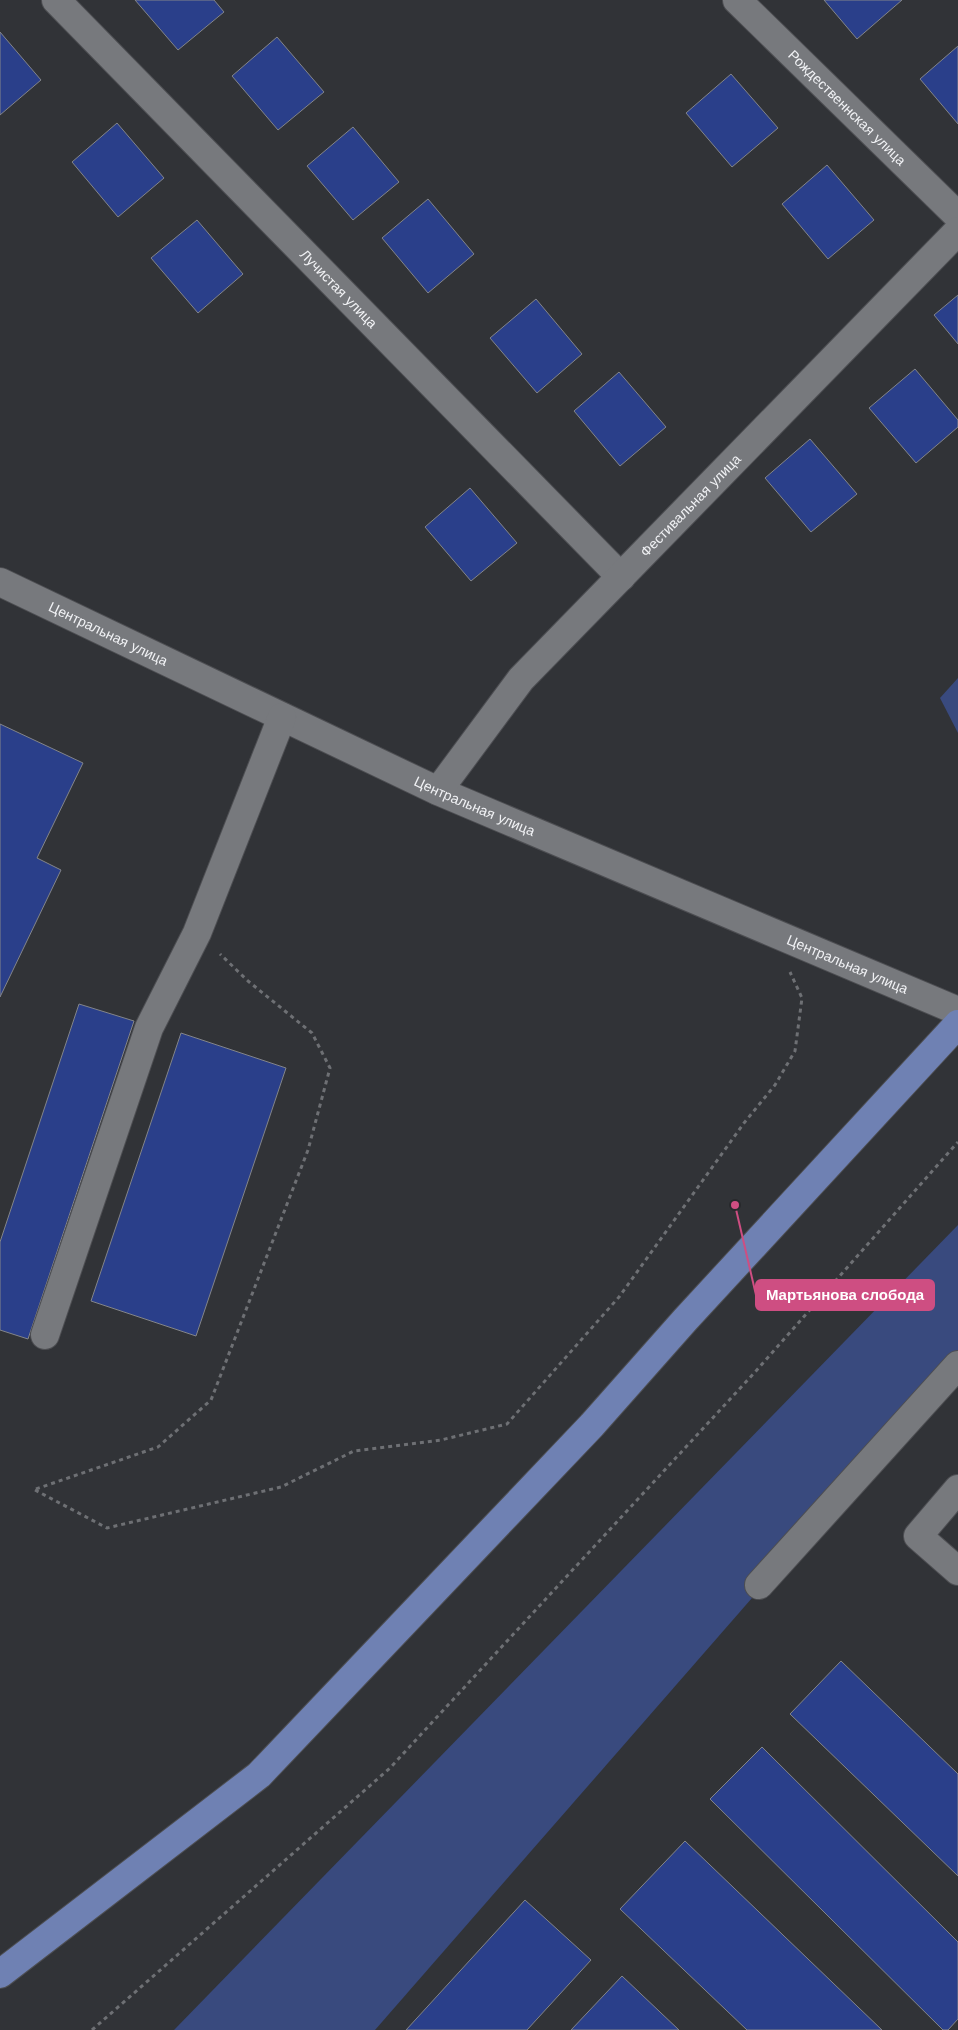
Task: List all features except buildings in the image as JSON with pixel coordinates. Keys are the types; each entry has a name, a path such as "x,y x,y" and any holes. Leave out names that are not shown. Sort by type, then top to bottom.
{"main road":[{"path":"0,1974 259,1776 592,1425 685,1320 958,1024"}],"street":[{"name":"Лучистая улица","path":"56,0 621,577"},
{"name":"Рождественнская улица","path":"737,0 958,216"},
{"name":"Фестивальная улица","path":"438,791 521,679 958,231"},
{"name":"Центральная улица","path":"0,582 438,791 958,1011"},
{"path":"45,1335 149,1028 198,933 282,716"},
{"path":"759,1585 958,1365"},
{"path":"958,1489 918,1536 958,1571"}],"path":[{"path":"198,933 248,981 312,1033 330,1068 308,1150 210,1400 158,1447 35,1490 107,1528 281,1487 354,1451 441,1440 507,1424 619,1297 744,1123 775,1085 796,1051 802,998 772,932"},
{"path":"92,2030 390,1768 756,1370 958,1142"}],"shaded area":[{"path":"958,678 958,733 940,698"},
{"path":"958,1225 958,1362 375,2030 174,2030"}],"place":[{"name":"Мартьянова слобода","path":"735,1205"}]}
